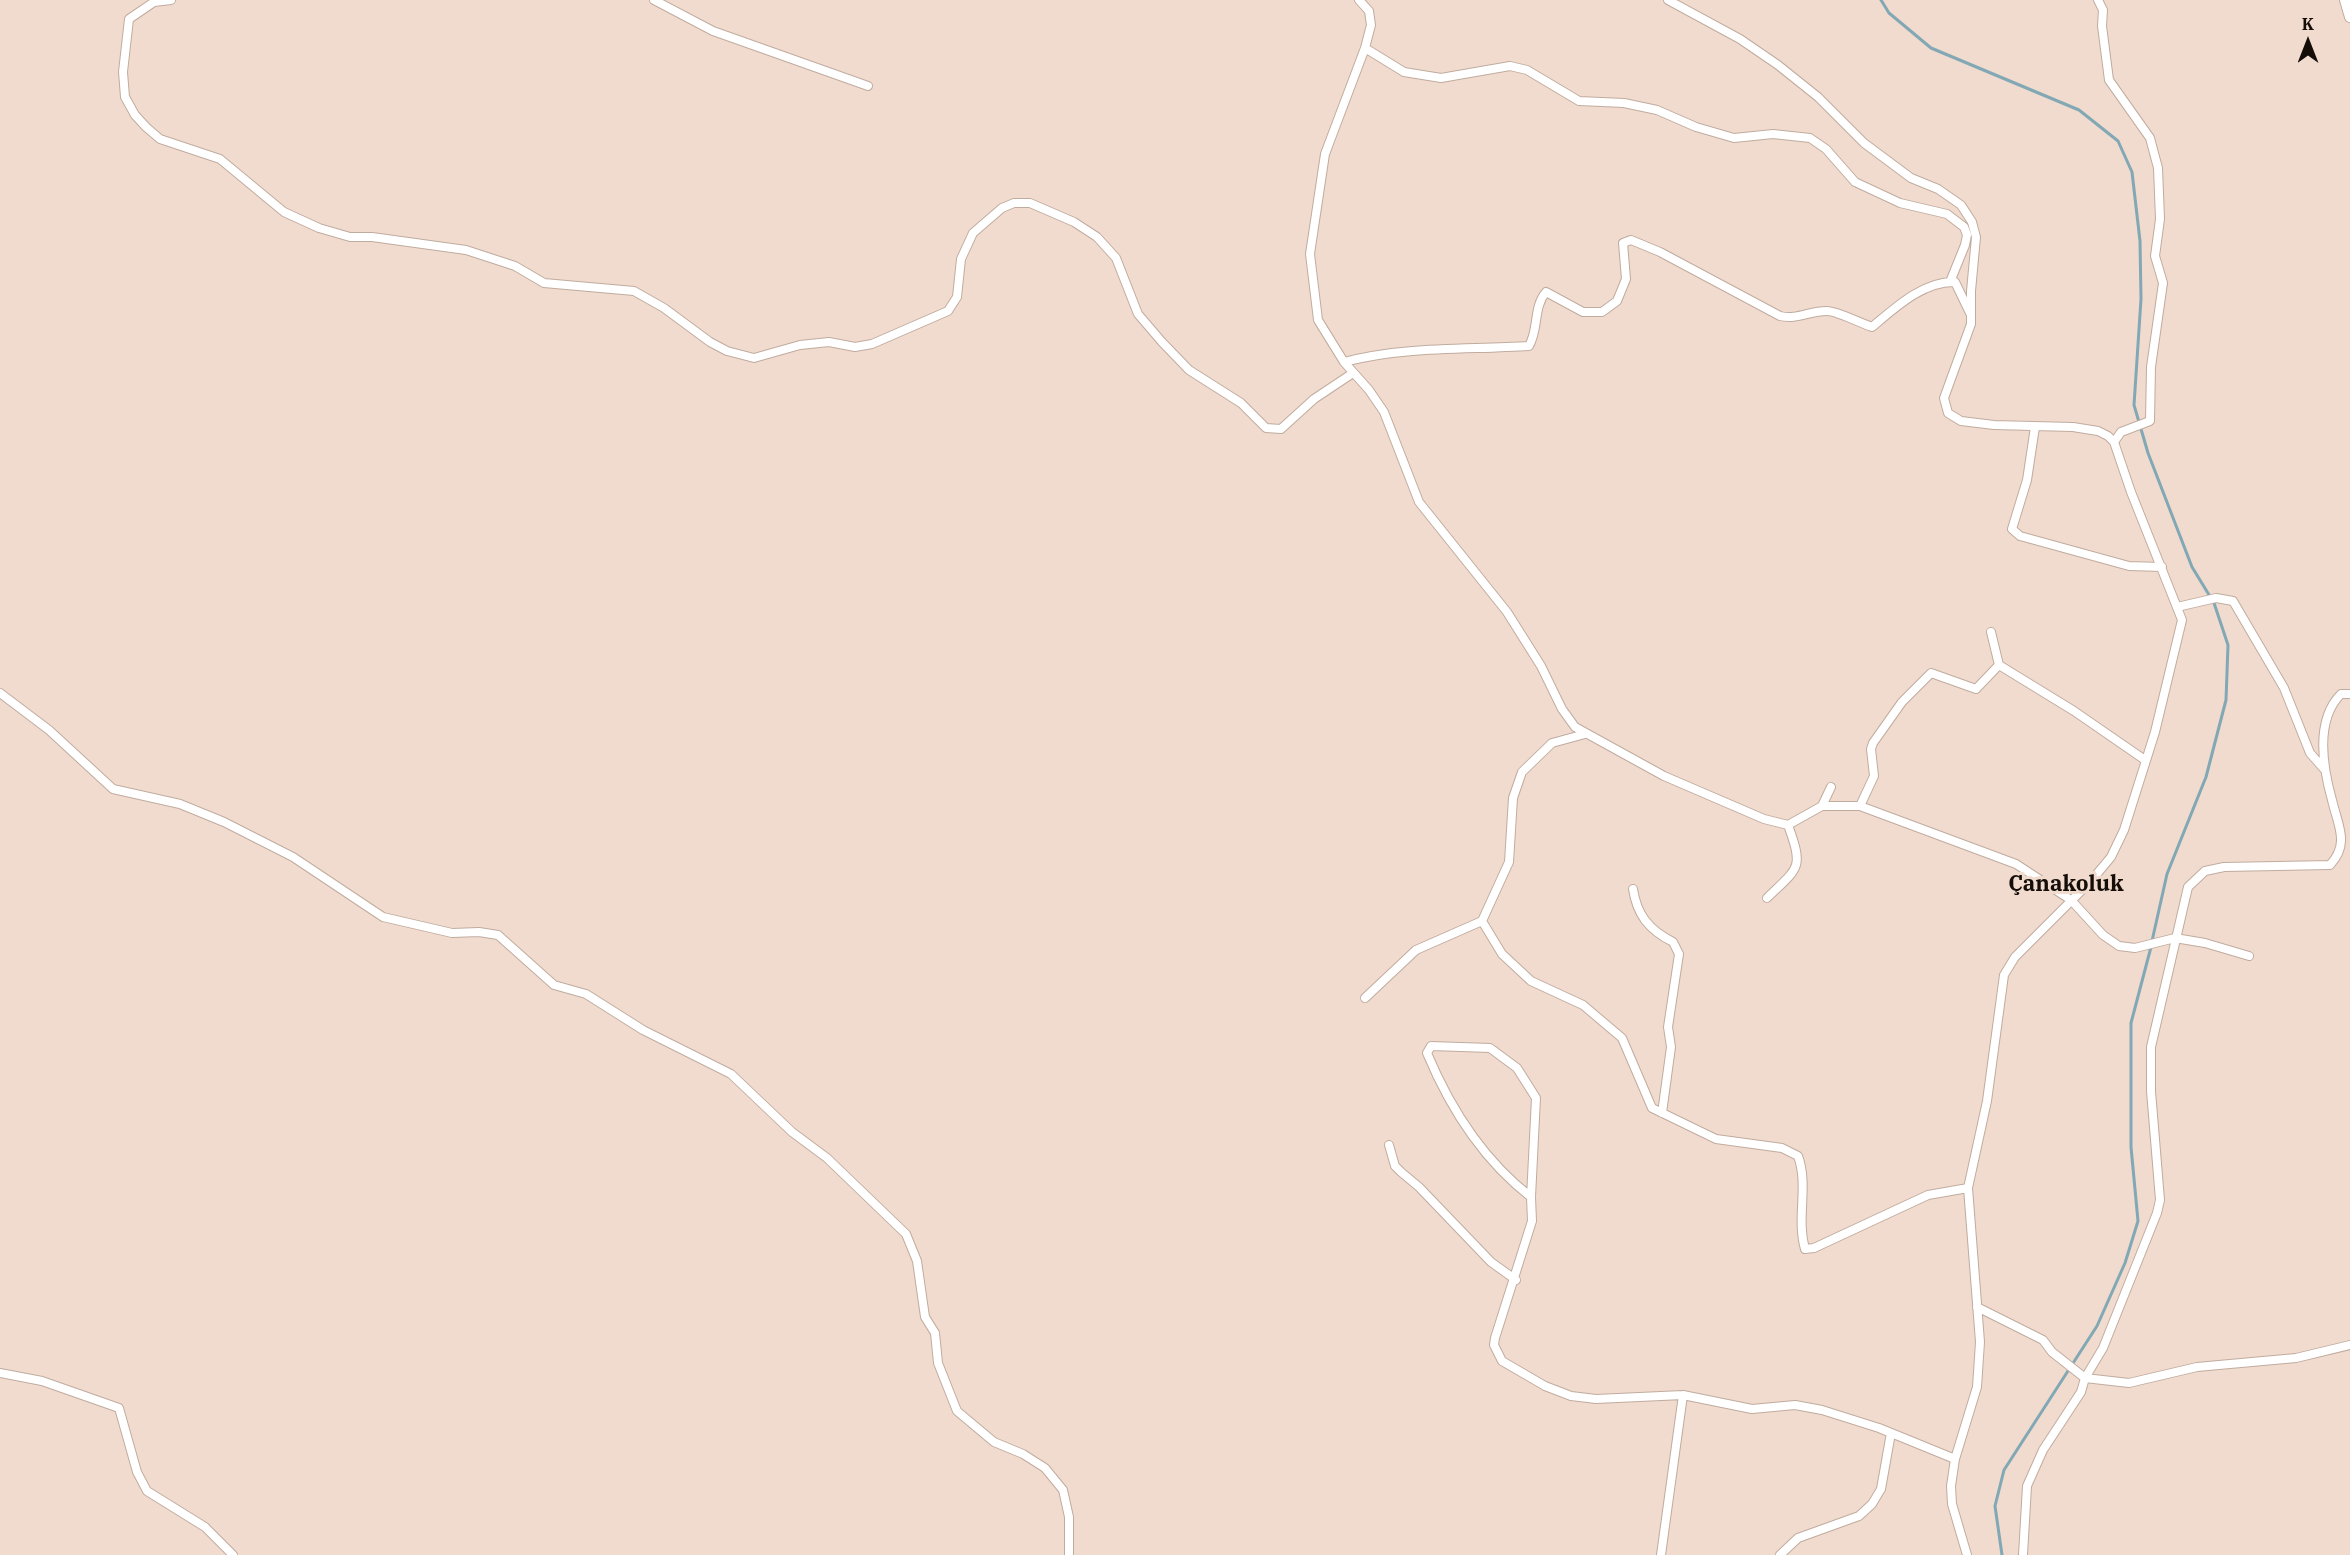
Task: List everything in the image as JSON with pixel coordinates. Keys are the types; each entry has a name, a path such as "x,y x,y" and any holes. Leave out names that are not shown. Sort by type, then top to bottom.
{"street":[{"path":"171,0 154,2 129,19 123,72 125,97 135,115 160,139 220,159 284,212 319,228 350,237 372,237 466,250 515,266 544,283 634,291 664,308 710,342 727,351 754,358 800,345 829,342 855,347 872,344 948,311 957,297 961,259 974,233 1002,208 1014,203 1030,203 1074,222 1097,237 1116,258 1138,314 1162,342 1189,370 1241,403 1266,428 1281,429 1314,399 1353,373"},
{"path":"654,0 713,31 868,86"},
{"path":"1359,0 1369,11 1371,25 1365,48 1325,154 1310,254 1318,320 1344,362 1369,390 1384,412 1419,502 1490,588 1541,666 1562,709 1575,727 1664,776 1764,819 1788,825 1822,806 1860,806 2016,864 2071,900 2103,935 2119,946 2135,948 2175,938 2205,943 2249,956"},
{"path":"1668,0 1698,14 1759,52 1818,97 1864,143 1911,177 1938,189 1961,205 1972,222 1976,237 1971,324 1944,398 1948,413 1961,421 2098,430 2115,442 2131,492 2182,620 2179,641 2145,760 2124,830 2111,857 2015,957 2004,975 1987,1101 1968,1188 1980,1342 1977,1387 1954,1459 1952,1504 1967,1555"},
{"path":"2098,0 2103,10 2102,26 2109,80 2150,138 2158,168 2160,198 2155,256 2163,283 2149,388 2152,410 2150,421 2121,432 2115,442"},
{"path":"2345,0 2350,17"},
{"path":"1365,48 1404,72 1441,78 1510,66 1527,70 1579,101 1624,103 1657,110 1696,127 1734,138 1773,134 1810,138 1826,149 1860,186 1900,203 1947,214 1964,227 1967,235 1965,245 1950,282"},
{"path":"1344,362 1374,354 1406,351 1529,346 1534,337 1539,300 1546,292 1583,312 1602,312 1617,301 1626,279 1623,243 1631,240 1660,252 1779,316 1792,319 1812,311 1831,311 1872,327 1906,299 1950,282 1955,282 1971,315"},
{"path":"2035,427 2027,480 2012,529 2020,536 2129,566 2162,567"},
{"path":"2177,607 2216,598 2233,601 2284,688 2310,753 2325,770"},
{"path":"1991,633 1999,665 2145,760"},
{"path":"1860,806 1874,776 1873,743 1902,702 1932,673 1976,689 1999,665"},
{"path":"0,693 50,730 113,789 180,804 224,822 293,857 383,917 452,933 479,932 498,935 554,985 586,994 644,1030 731,1074 792,1132 827,1158 906,1234 917,1261 925,1317 935,1333 938,1363 957,1412 994,1442 1023,1454 1045,1468 1063,1490 1069,1517 1069,1555"},
{"path":"2023,1555 2027,1486 2043,1450 2081,1392 2085,1378 2103,1348 2140,1262 2160,1200 2151,1091 2151,1047 2188,887 2205,872 2224,867 2330,865 2341,857 2346,840 2344,826 2332,804 2325,770 2326,716 2341,694 2350,694"},
{"path":"1365,998 1416,950 1482,921 1509,862 1514,798 1522,772 1552,743 1585,734"},
{"path":"1822,806 1831,787"},
{"path":"1767,898 1794,872 1798,860 1788,825"},
{"path":"1633,889 1641,917 1657,934 1673,942 1679,954 1668,1028 1671,1047 1662,1113"},
{"path":"1482,921 1502,954 1531,981 1583,1005 1622,1038 1652,1108 1716,1140 1782,1148 1798,1156 1803,1168 1800,1234 1805,1249 1814,1248 1928,1195 1968,1188"},
{"path":"1531,1197 1509,1180 1489,1157 1449,1102 1427,1053 1431,1046 1490,1048 1517,1068 1536,1098 1532,1221 1516,1280 1495,1338 1494,1345 1502,1361 1545,1386 1571,1396 1596,1399 1697,1395 1752,1409 1795,1405 1822,1410 1891,1433 1954,1459"},
{"path":"1389,1145 1392,1159 1401,1172 1419,1187 1491,1263 1516,1280"},
{"path":"1977,1307 2043,1340 2085,1378 2129,1383 2197,1367 2269,1362 2350,1345"},
{"path":"0,1373 42,1381 119,1408 137,1472 147,1491 205,1527 232,1555"},
{"path":"1661,1555 1683,1395"},
{"path":"1780,1555 1798,1538 1859,1516 1872,1504 1881,1489 1891,1433"}],"waterway":[{"path":"1881,0 1889,13 1931,48 2079,110 2118,141 2132,172 2140,241 2141,299 2134,405 2148,453 2192,567 2214,603 2228,645 2226,700 2206,777 2167,874 2152,941"},
{"path":"2002,1555 1995,1506 2004,1470 2097,1326 2125,1263 2138,1221 2131,1147 2131,1023 2151,947"}],"district":[{"name":"Çanakoluk","path":"2066,885"}]}
